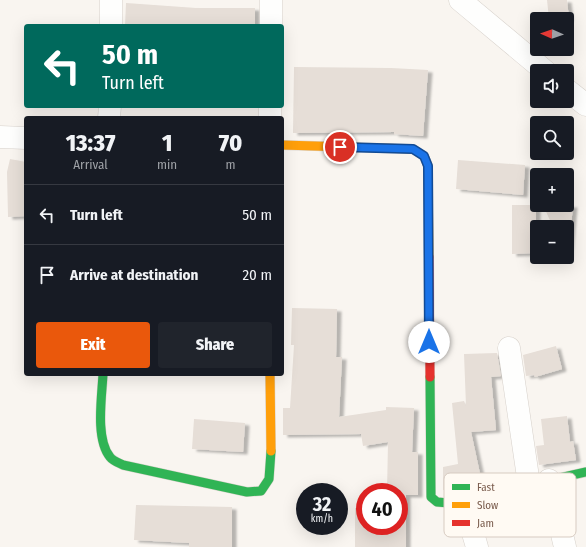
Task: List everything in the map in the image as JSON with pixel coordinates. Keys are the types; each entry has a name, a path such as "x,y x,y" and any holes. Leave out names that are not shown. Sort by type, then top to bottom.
{"street":[{"path":"111,0 111,24"},
{"path":"271,0 271,24"},
{"path":"460,0 537,64"},
{"path":"574,96 586,105"},
{"path":"0,138 24,138"},
{"path":"284,145 413,149 424,156 428,166 431,497 437,502 444,502"},
{"path":"509,348 537,473"},
{"path":"103,376 102,431 104,447 110,458 123,465 247,492 261,491 269,479 271,463 270,376"},
{"path":"576,474 586,472"},
{"path":"474,537 477,547"},
{"path":"561,537 565,547"}],"building":[{"path":"547,0 567,0 568,12 548,12"},
{"path":"126,3 196,8 255,8 255,24 125,24"},
{"path":"294,67 428,70 423,136 394,134 394,132 293,133"},
{"path":"10,159 24,162 24,216 8,217 7,172"},
{"path":"458,160 525,165 523,195 456,189"},
{"path":"512,205 530,205 530,212 536,212 536,220 530,220 530,253 512,254"},
{"path":"546,212 572,212 572,220 550,220"},
{"path":"292,308 337,309 336,357 342,357 339,417 386,410 386,407 414,408 412,452 418,452 418,495 408,495 408,483 387,483 388,442 363,446 361,434 283,435 283,408 290,408 294,345 291,345"},
{"path":"556,346 562,369 535,377 534,375 526,376 523,355"},
{"path":"497,353 501,376 491,377 496,430 471,432 480,473 444,473 443,490 443,467 458,464 452,403 464,401 466,406 464,354"},
{"path":"567,416 570,442 573,441 576,460 539,465 536,446 544,445 541,419"},
{"path":"194,419 245,423 243,452 192,449"},
{"path":"136,505 232,507 232,547 189,547 189,543 134,540"},
{"path":"355,508 356,535 406,535 406,547 355,547"}],"traffic: fast":[{"path":"103,376 100,417 102,440 105,449 114,461 123,465 247,492 261,491 269,479 271,451"},
{"path":"430,377 431,497 437,502 444,503"},
{"path":"576,474 586,472"}],"traffic: slow":[{"path":"284,145 413,149 424,156 428,166 429,257"},
{"path":"270,376 271,451"}],"traffic: jam":[{"path":"429,257 430,377"}],"route":[{"path":"340,147 413,149 424,156 428,166 429,342"}]}
